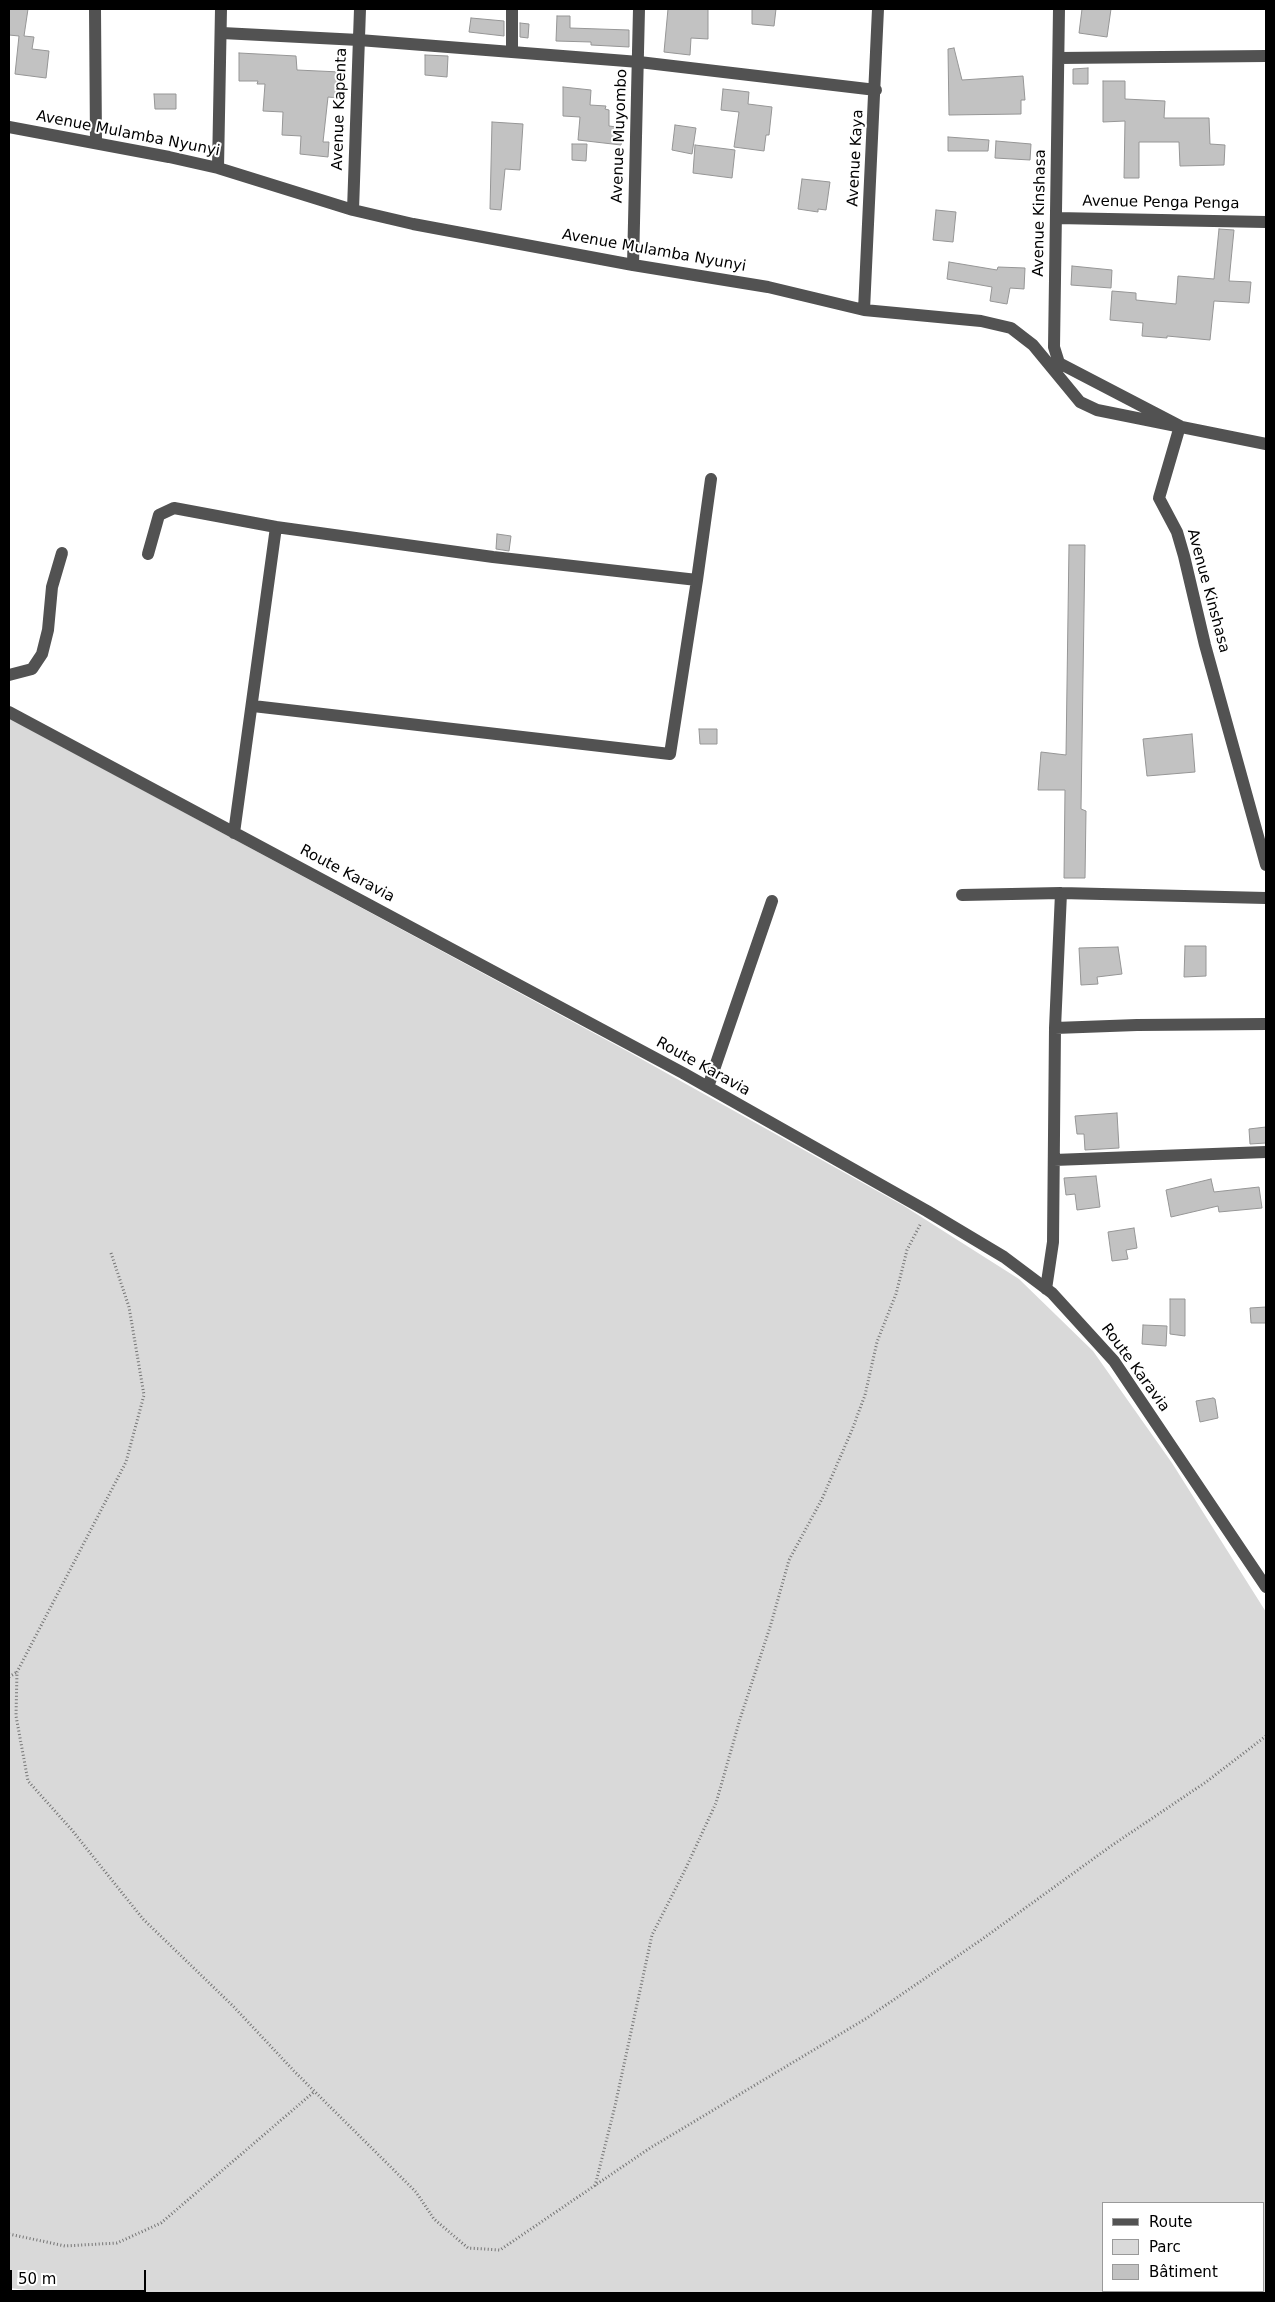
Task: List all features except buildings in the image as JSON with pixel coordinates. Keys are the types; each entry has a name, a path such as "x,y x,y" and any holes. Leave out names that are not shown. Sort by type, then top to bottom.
{"street":[{"path":"95,9 96,143"},
{"path":"218,168 221,9"},
{"name":"Avenue Kapenta","path":"353,210 360,9"},
{"path":"512,9 512,52"},
{"name":"Avenue Muyombo","path":"633,265 639,9"},
{"name":"Avenue Kaya","path":"864,310 876,90 878,9"},
{"name":"Avenue Kinshasa","path":"1059,9 1054,347 1058,363 1180,426 1160,498 1177,532 1184,556 1204,645 1266,865"},
{"path":"222,33 359,40 639,62 876,90"},
{"path":"1059,58 1266,56"},
{"name":"Avenue Mulamba Nyunyi","path":"9,127 218,168 353,210 633,265 768,287 864,310 981,321 1011,328 1033,345 1080,402 1097,410 1266,444"},
{"name":"Avenue Penga Penga","path":"1056,218 1266,222"},
{"path":"253,706 670,754 711,479"},
{"path":"148,554 159,515 174,508 276,527 493,557 697,580"},
{"path":"234,833 253,706 276,527"},
{"path":"9,675 32,668 42,654 48,630 52,586 62,553"},
{"name":"Route Karavia","path":"9,712 708,1087 927,1211 1004,1257 1046,1289 1085,1327 1114,1361 1266,1587"},
{"path":"1046,1289 1053,1242 1055,1028 1060,893"},
{"path":"962,894 1060,893 1266,898"},
{"path":"708,1087 772,901"},
{"path":"1055,1028 1266,1024"},
{"path":"1054,1160 1266,1152"}],"path":[{"path":"595,2186 615,2106 652,1935 716,1803 789,1560 822,1499 852,1430 865,1395 876,1342 896,1294 908,1250 927,1211"},
{"path":"111,1253 129,1307 144,1395 126,1462 18,1672 16,1716 28,1781 71,1829 143,1919 233,2006 416,2192 434,2219 468,2248 500,2250 691,2123 867,2018 1004,1924 1111,1846 1206,1782 1266,1736"},
{"path":"9,1677 18,1672"},
{"path":"9,2234 65,2246 116,2243 161,2222 315,2091"}],"green space":[{"path":"9,718 627,1051 904,1206 1019,1279 1093,1351 1172,1463 1266,1612 1266,2293 53,2293 9,2288"}]}
